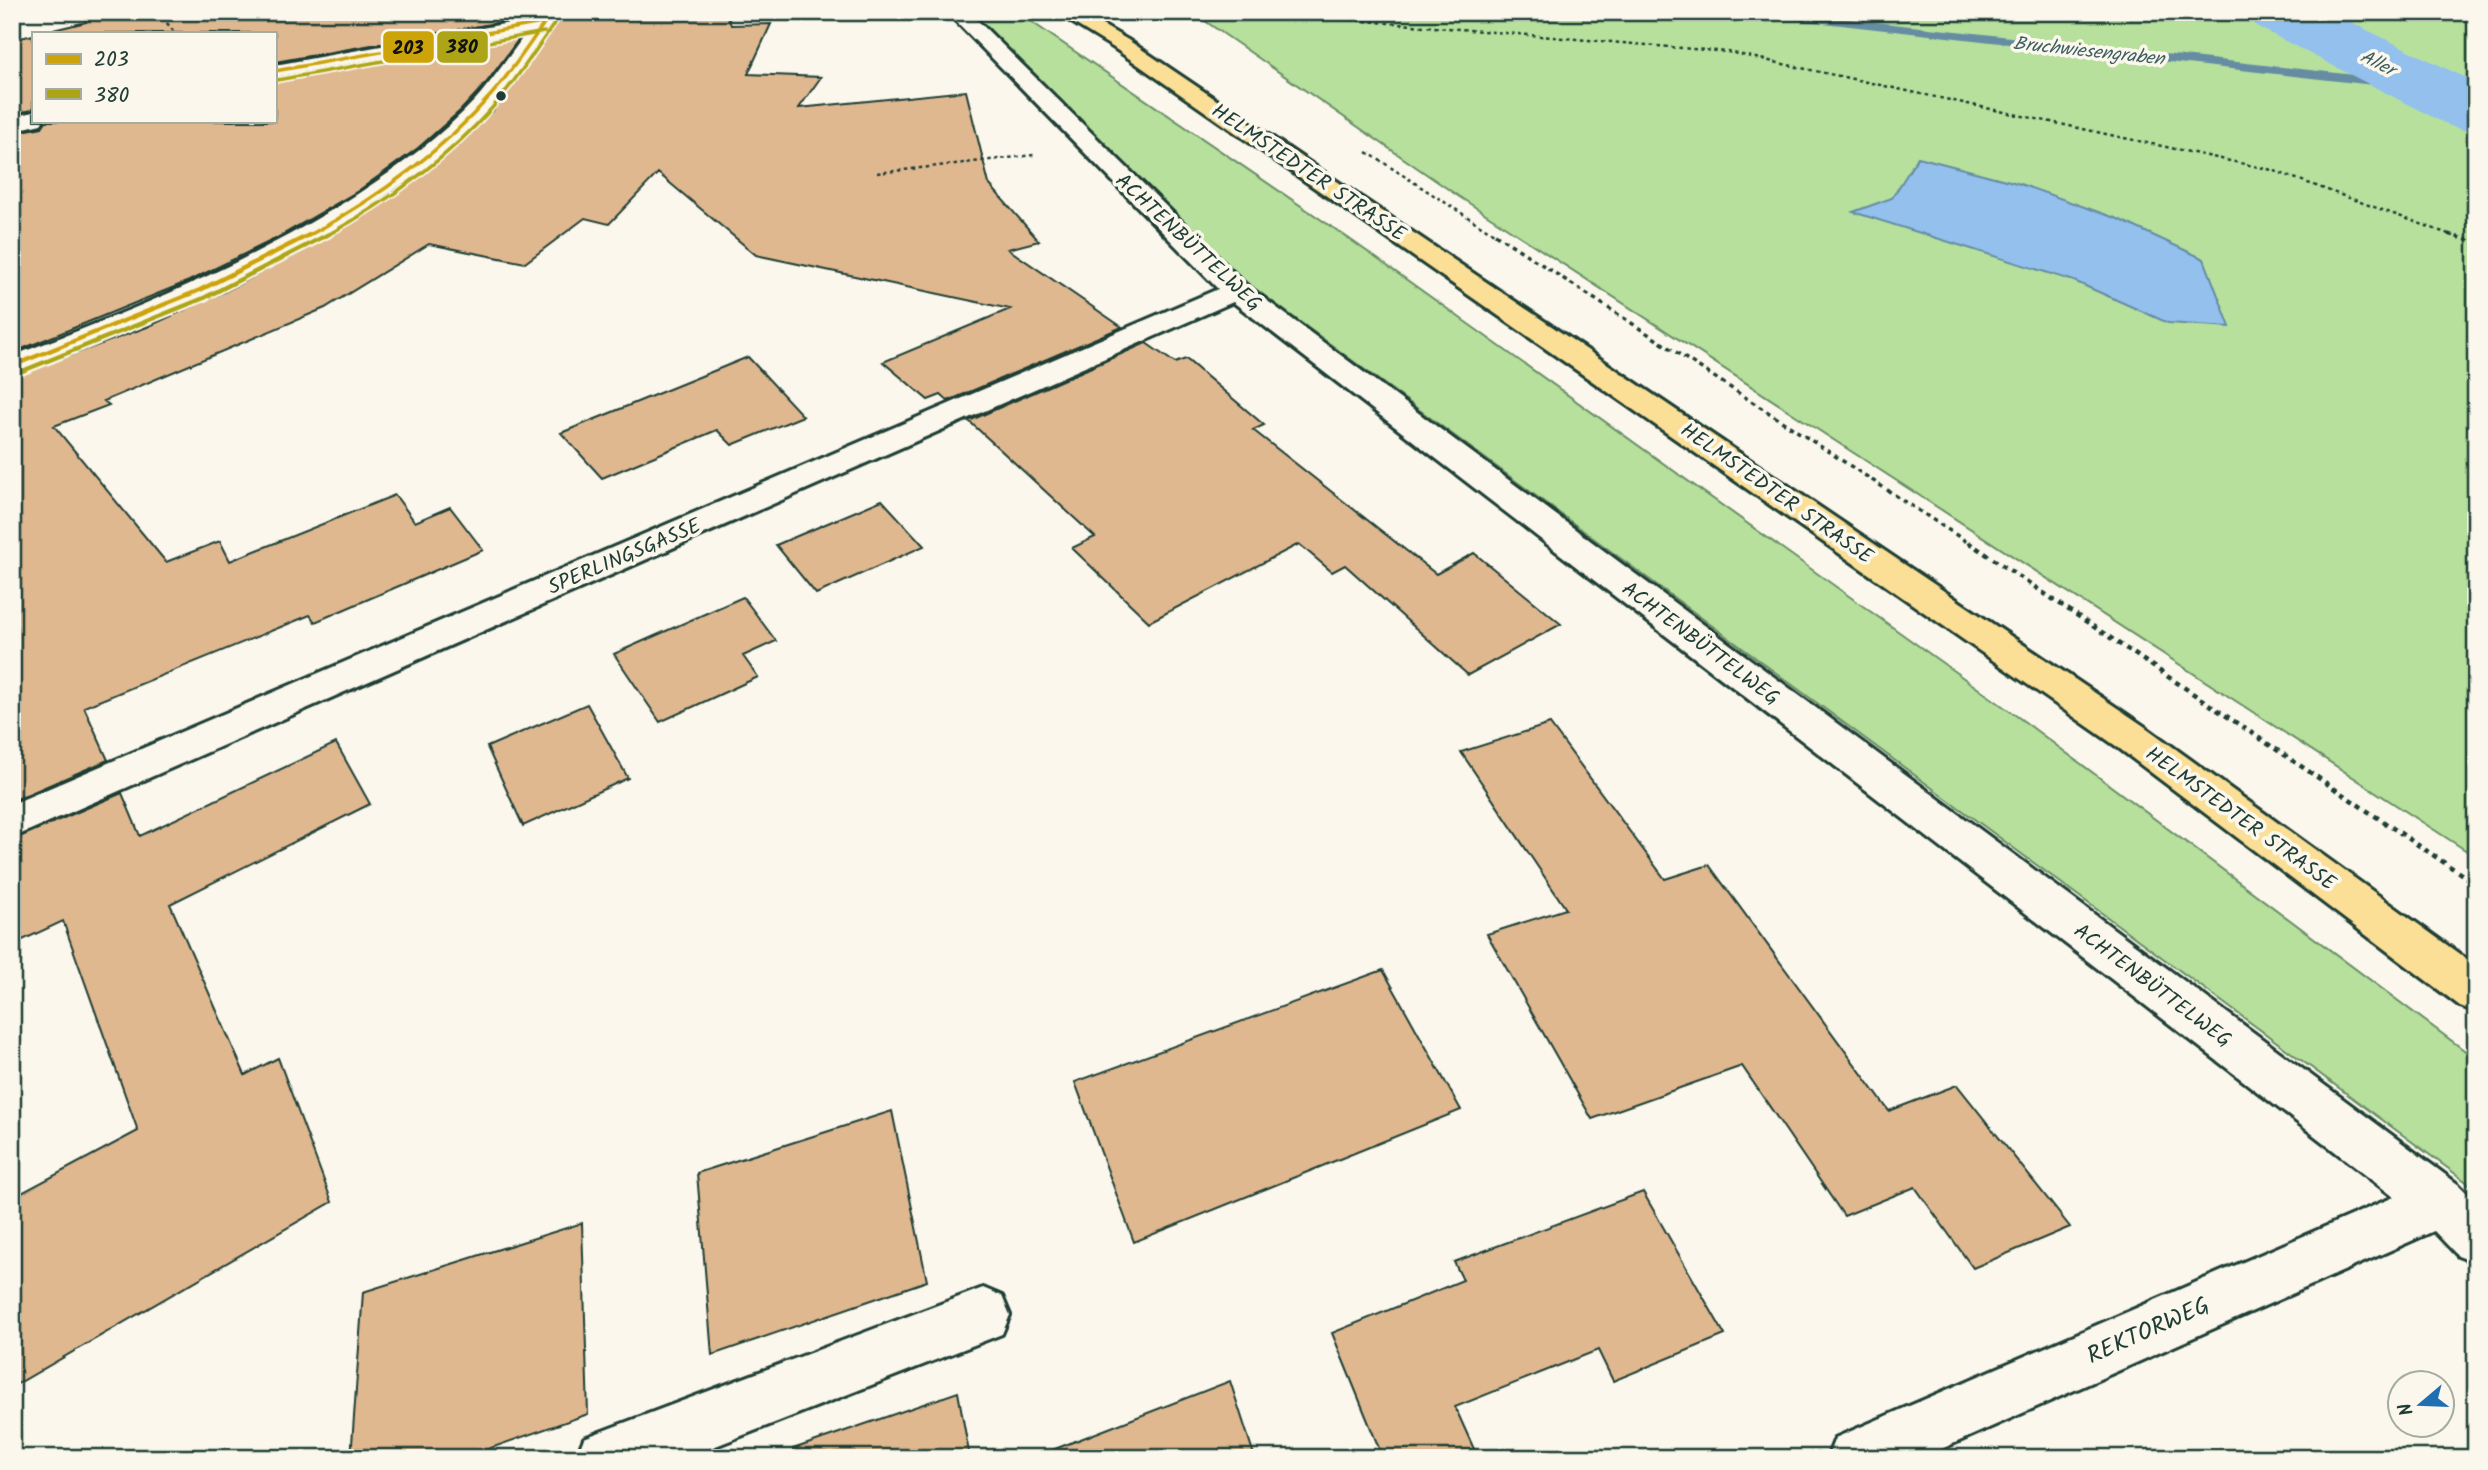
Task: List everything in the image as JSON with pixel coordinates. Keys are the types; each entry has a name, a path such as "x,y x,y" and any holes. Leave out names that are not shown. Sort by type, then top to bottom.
{"main road":[{"name":"HELMSTEDTER STRASSE","path":"1065,12 1121,44 2130,736 2476,992"}],"street":[{"name":"ACHTENBÜTTELWEG","path":"957,12 1236,291 2458,1220"},
{"path":"276,71 547,18"},
{"path":"12,366 136,319 213,284 317,231 348,211 429,155 483,104 547,18"},
{"path":"12,124 32,119"},
{"name":"SPERLINGSGASSE","path":"12,822 1236,291"},
{"name":"REKTORWEG","path":"1855,1458 2458,1220"},
{"path":"604,1458 679,1445 984,1315"}],"path":[{"path":"158,12 174,32"},
{"path":"1260,12 1728,52 2273,170 2476,243"},
{"path":"1358,146 1892,491 2476,884"},
{"path":"877,173 1091,148"}],"green space":[{"path":"974,12 1017,12 1351,240 2025,722 2476,1059 2476,1189 1239,277 969,16"},
{"path":"1192,12 2476,12 2476,857 1458,196"}],"water":[{"path":"1918,157 2017,183 2118,219 2204,259 2230,327 2168,323 2074,281 1853,212 1892,198"}],"building":[{"path":"82,12 538,12 536,16 276,62 276,32 45,32 86,22"},
{"path":"564,12 726,12 731,25 771,24 748,74 821,77 799,108 966,91 989,184 1039,241 1008,249 1122,327 948,401 941,395 928,400 883,362 1010,309 756,255 658,173 609,224 585,218 525,263 429,244 325,308 104,401 109,405 54,426 166,562 220,541 230,561 395,495 415,522 450,507 483,550 315,622 310,615 84,707 108,760 12,801 12,377 147,327 224,292 327,238 438,162 493,111"},
{"path":"32,35 32,110 12,114 12,40"},
{"path":"521,36 487,82 460,111 418,148 358,191 275,239 189,281 12,353 12,133 42,127 45,122 276,122 276,79"},
{"path":"1146,343 1175,363 1186,359 1264,425 1253,430 1436,574 1474,553 1561,624 1468,675 1345,565 1332,572 1299,544 1149,622 1072,548 1095,537 969,421"},
{"path":"748,357 803,416 732,445 717,430 602,478 561,433"},
{"path":"882,500 924,546 816,594 776,545"},
{"path":"743,597 776,641 743,656 758,677 660,722 614,654"},
{"path":"587,704 628,778 523,826 487,747"},
{"path":"1550,724 1665,879 1709,865 1889,1111 1957,1085 2070,1227 1973,1268 1915,1187 1844,1216 1742,1066 1592,1119 1487,934 1566,909 1461,752"},
{"path":"336,743 370,804 170,904 245,1075 278,1058 332,1202 12,1387 12,1198 138,1131 63,921 12,945 12,840 122,793 140,836"},
{"path":"1383,970 1461,1110 1134,1242 1075,1082"},
{"path":"892,1111 927,1281 712,1355 697,1173"},
{"path":"1643,1192 1725,1335 1613,1381 1598,1350 1455,1407 1478,1458 1383,1458 1332,1333 1463,1280 1454,1262"},
{"path":"582,1223 588,1414 462,1458 351,1458 363,1292"},
{"path":"1230,1381 1255,1458 1042,1458 1042,1454"},
{"path":"958,1392 970,1458 794,1458 793,1449"}],"waterway":[{"name":"Bruchwiesengraben","path":"1752,12 2427,87"},
{"name":"Aller","path":"2279,12 2476,111"}],"transit line":[{"name":"203","path":"12,366 137,317 262,261 322,229 379,192 433,151 492,95 552,12"},
{"name":"380","path":"15,374 140,325 268,268 388,197 441,156 489,111 517,77 559,17"},
{"name":"203","path":"276,71 542,23"},
{"name":"380","path":"277,80 544,32"}]}
